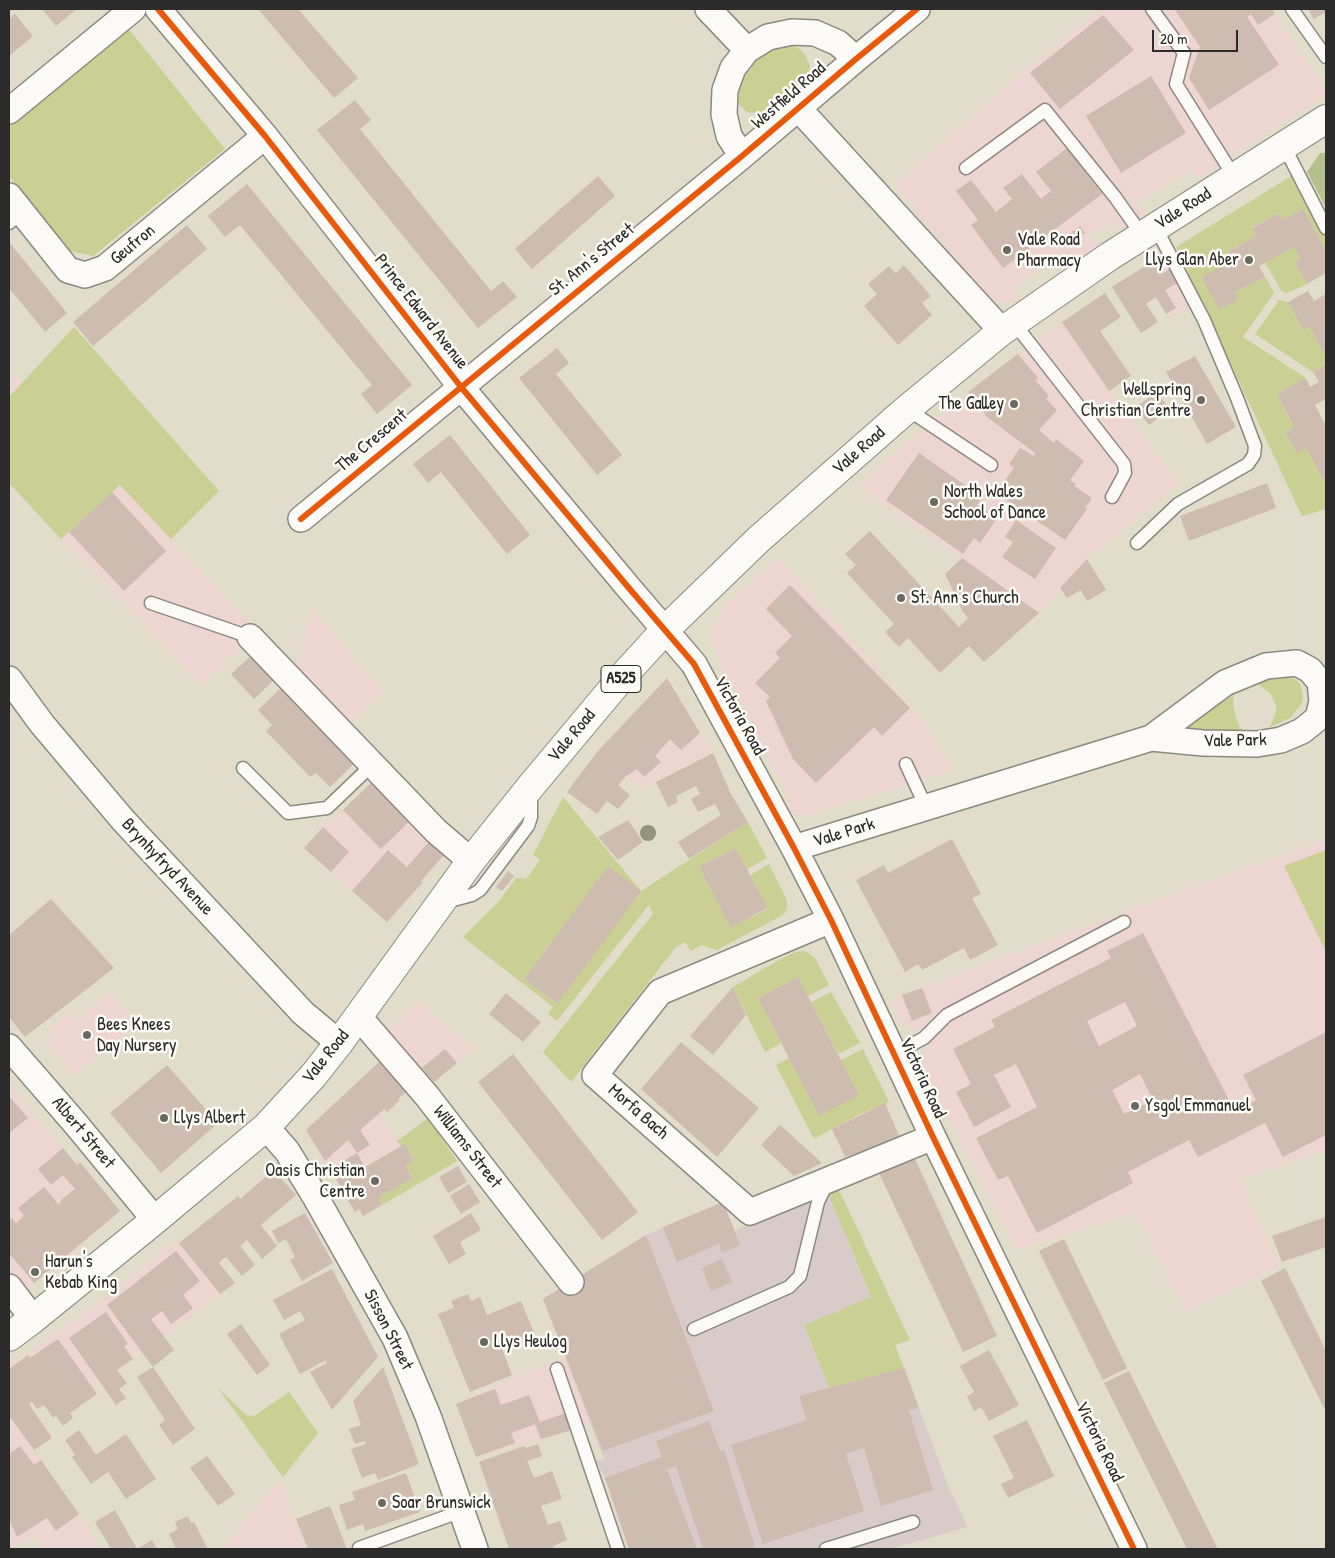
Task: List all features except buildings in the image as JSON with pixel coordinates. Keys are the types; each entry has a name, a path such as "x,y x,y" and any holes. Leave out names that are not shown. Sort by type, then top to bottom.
{"main road":[{"name":"Vale Road","path":"9,1337 156,1220 266,1127 313,1076 472,861 531,786 623,676 665,630 759,539 908,409 1008,327 1148,231 1326,119"}],"street":[{"path":"9,111 133,9"},
{"name":"Prince Edward Avenue","path":"158,9 265,136 461,386 665,630"},
{"path":"708,9 747,50"},
{"path":"856,59 917,9"},
{"name":"Westfield Road","path":"792,32 815,33 838,43 856,59 742,156 729,136 724,114 725,90 734,68 747,50 768,37 792,32"},
{"name":"Westfield Road","path":"798,108 1008,327"},
{"name":"Geufron","path":"13,210 68,270 85,275 105,268 265,136"},
{"name":"St. Ann's Street","path":"461,386 742,156"},
{"name":"The Crescent","path":"301,519 461,386"},
{"name":"Victoria Road","path":"665,630 694,664 831,920 1134,1549"},
{"path":"250,637 436,831 472,861"},
{"name":"Vale Park","path":"794,848 1151,738 1225,683 1266,666 1297,663 1310,670 1320,682 1322,701 1318,718 1302,731 1281,740 1257,744 1203,743 1151,738"},
{"name":"Brynhyfryd Avenue","path":"9,679 42,724 123,820 303,1013 338,1043"},
{"name":"Morfa Bach","path":"831,920 660,992 595,1075 750,1212 829,1178 934,1137"},
{"name":"Williams Street","path":"358,1016 427,1096 571,1282"},
{"name":"Albert Street","path":"9,1047 156,1220"},
{"name":"Sisson Street","path":"266,1127 287,1151 316,1198 395,1338 428,1416 475,1549"},
{"path":"9,1287 33,1319"}],"lane":[{"path":"1152,9 1184,53 1176,84 1235,178"},
{"path":"1292,9 1326,57"},
{"path":"966,168 1045,110 1115,197 1148,231 1204,320 1238,398 1256,446 1254,455 1248,464 1178,504 1137,543"},
{"path":"1284,146 1326,228"},
{"path":"1008,327 1124,464 1125,473 1112,497"},
{"path":"908,409 991,465"},
{"path":"151,603 250,637"},
{"path":"906,764 926,807"},
{"path":"243,768 288,813 327,808 372,765"},
{"path":"441,903 472,895 480,890 528,826 531,817 531,786"},
{"path":"894,1054 924,1038 947,1015 1124,922"},
{"path":"694,1329 789,1287 800,1276 818,1202 829,1178"},
{"path":"557,1368 618,1549"},
{"path":"359,1548 462,1511"},
{"path":"826,1549 914,1522"}],"shaded area":[{"path":"1103,9 1272,9 1326,90 1326,94 1197,179 1190,169 1139,202 1146,214 1120,230 1112,221 1091,235 1098,245 1072,263 1064,253 1013,288 1020,298 1008,302 989,297 980,289 896,184 1023,72"},
{"path":"1176,247 1201,301 1169,318 1139,270"},
{"path":"1062,322 1109,391 1179,483 1087,559 1039,613 859,486 910,439"},
{"path":"9,369 22,383 9,397"},
{"path":"120,485 257,631 203,686 61,539"},
{"path":"780,559 919,716 954,770 807,815 801,815 794,811 749,716 716,655 711,634 717,617 726,604"},
{"path":"312,608 383,691 346,727 295,672"},
{"path":"667,678 713,753 641,789 597,752"},
{"path":"376,778 449,849 423,882 387,922 304,848 323,827"},
{"name":"Ysgol Emmanuel","path":"1326,840 1326,1150 1240,1179 1279,1266 1185,1311 1136,1212 1017,1250 920,1063 927,1047 920,1030 903,1026 891,1000 1130,910"},
{"name":"Bees Knees Day Nursery","path":"110,992 136,1023 74,1077 48,1046 55,1039 48,1031 70,1012 77,1021"},
{"path":"415,1000 474,1048 434,1082 390,1033"},
{"path":"354,1085 379,1113 401,1146 338,1183 306,1130"},
{"path":"9,1086 77,1165 80,1162 120,1211 66,1260 9,1303"},
{"path":"828,1193 871,1298 804,1325 829,1388 904,1368 949,1488 968,1527 890,1549 629,1549 605,1478 596,1461 604,1459 543,1299 646,1235 723,1202 735,1231 761,1217"},
{"path":"176,1240 220,1294 53,1418 44,1405 37,1409 32,1402 29,1404 27,1438 79,1514 100,1549 41,1549 35,1536 9,1548 9,1366 97,1305"},
{"path":"566,1357 592,1423 476,1457 456,1404"},
{"path":"280,1480 305,1549 223,1549 253,1512"}],"green space":[{"path":"127,27 225,149 93,256 70,251 9,176 9,123"},
{"path":"787,44 795,46 807,58 810,68 806,80 770,111 763,114 747,112 737,103 734,84 757,58 769,48"},
{"path":"1320,153 1326,153 1326,208 1307,172"},
{"path":"1293,175 1326,238 1326,251 1303,209 1282,220 1279,213 1252,227 1256,236 1226,253 1230,262 1220,309 1239,299 1235,292 1265,277 1274,293 1243,337 1306,378 1277,394 1294,427 1285,432 1295,452 1306,447 1326,485 1326,509 1302,516 1176,247"},
{"path":"1294,247 1301,259 1295,262 1307,284 1287,293 1282,292 1265,262"},
{"path":"1279,300 1288,302 1303,330 1310,327 1326,358 1326,365 1313,372 1255,334"},
{"path":"74,327 219,491 171,539 120,485 61,539 9,483 9,397"},
{"path":"1283,676 1290,677 1300,684 1303,696 1302,703 1290,718 1270,727 1276,712 1276,705 1270,693 1256,683"},
{"path":"1234,695 1233,703 1236,718 1239,726 1245,732 1177,735 1175,728"},
{"path":"563,797 641,891 748,822 767,858 747,869 736,848 699,867 731,928 767,909 750,875 769,864 787,900 787,909 783,915 717,950 701,945 691,951 685,942 676,947 571,1082 543,1052 653,914 649,905 557,1021 548,1014 553,1007 463,937 500,900 516,878 526,879 540,860 533,855","holes":["608,866 557,1003 524,979"]},
{"path":"1326,850 1326,952 1284,866"},
{"path":"803,951 815,958 829,985 808,996 798,977 758,998 781,1043 765,1052 733,987 779,960 795,952"},
{"path":"831,992 860,1043 838,1054 811,1002"},
{"path":"863,1049 889,1102 858,1115 814,1139 776,1065 789,1058 841,1060"},
{"path":"428,1118 457,1161 382,1205 378,1198 412,1178 405,1165 414,1159 405,1144 401,1146 397,1141"},
{"path":"839,1190 910,1340 895,1345 904,1368 829,1388 804,1325 871,1297 828,1193"},
{"path":"217,1387 246,1415 254,1416 289,1392 318,1433 283,1477"}],"cycle path":[{"path":"158,9 265,136 461,387 694,664 831,920 933,1137 1134,1549"},
{"path":"301,519 742,156 917,9"}],"place":[{"name":"Vale Road Pharmacy","path":"1007,250"},
{"name":"Llys Glan Aber","path":"1249,260"},
{"name":"Wellspring Christian Centre","path":"1201,400"},
{"name":"The Galley","path":"1014,404"},
{"name":"North Wales School of Dance","path":"934,502"},
{"name":"St. Ann's Church","path":"901,598"},
{"name":"Bees Knees Day Nursery","path":"87,1035"},
{"name":"Ysgol Emmanuel","path":"1135,1106"},
{"name":"Llys Albert","path":"164,1118"},
{"name":"Oasis Christian Centre","path":"375,1181"},
{"name":"Harun's Kebab King","path":"35,1272"},
{"name":"Llys Heulog","path":"484,1342"},
{"name":"Soar Brunswick","path":"382,1503"}]}
